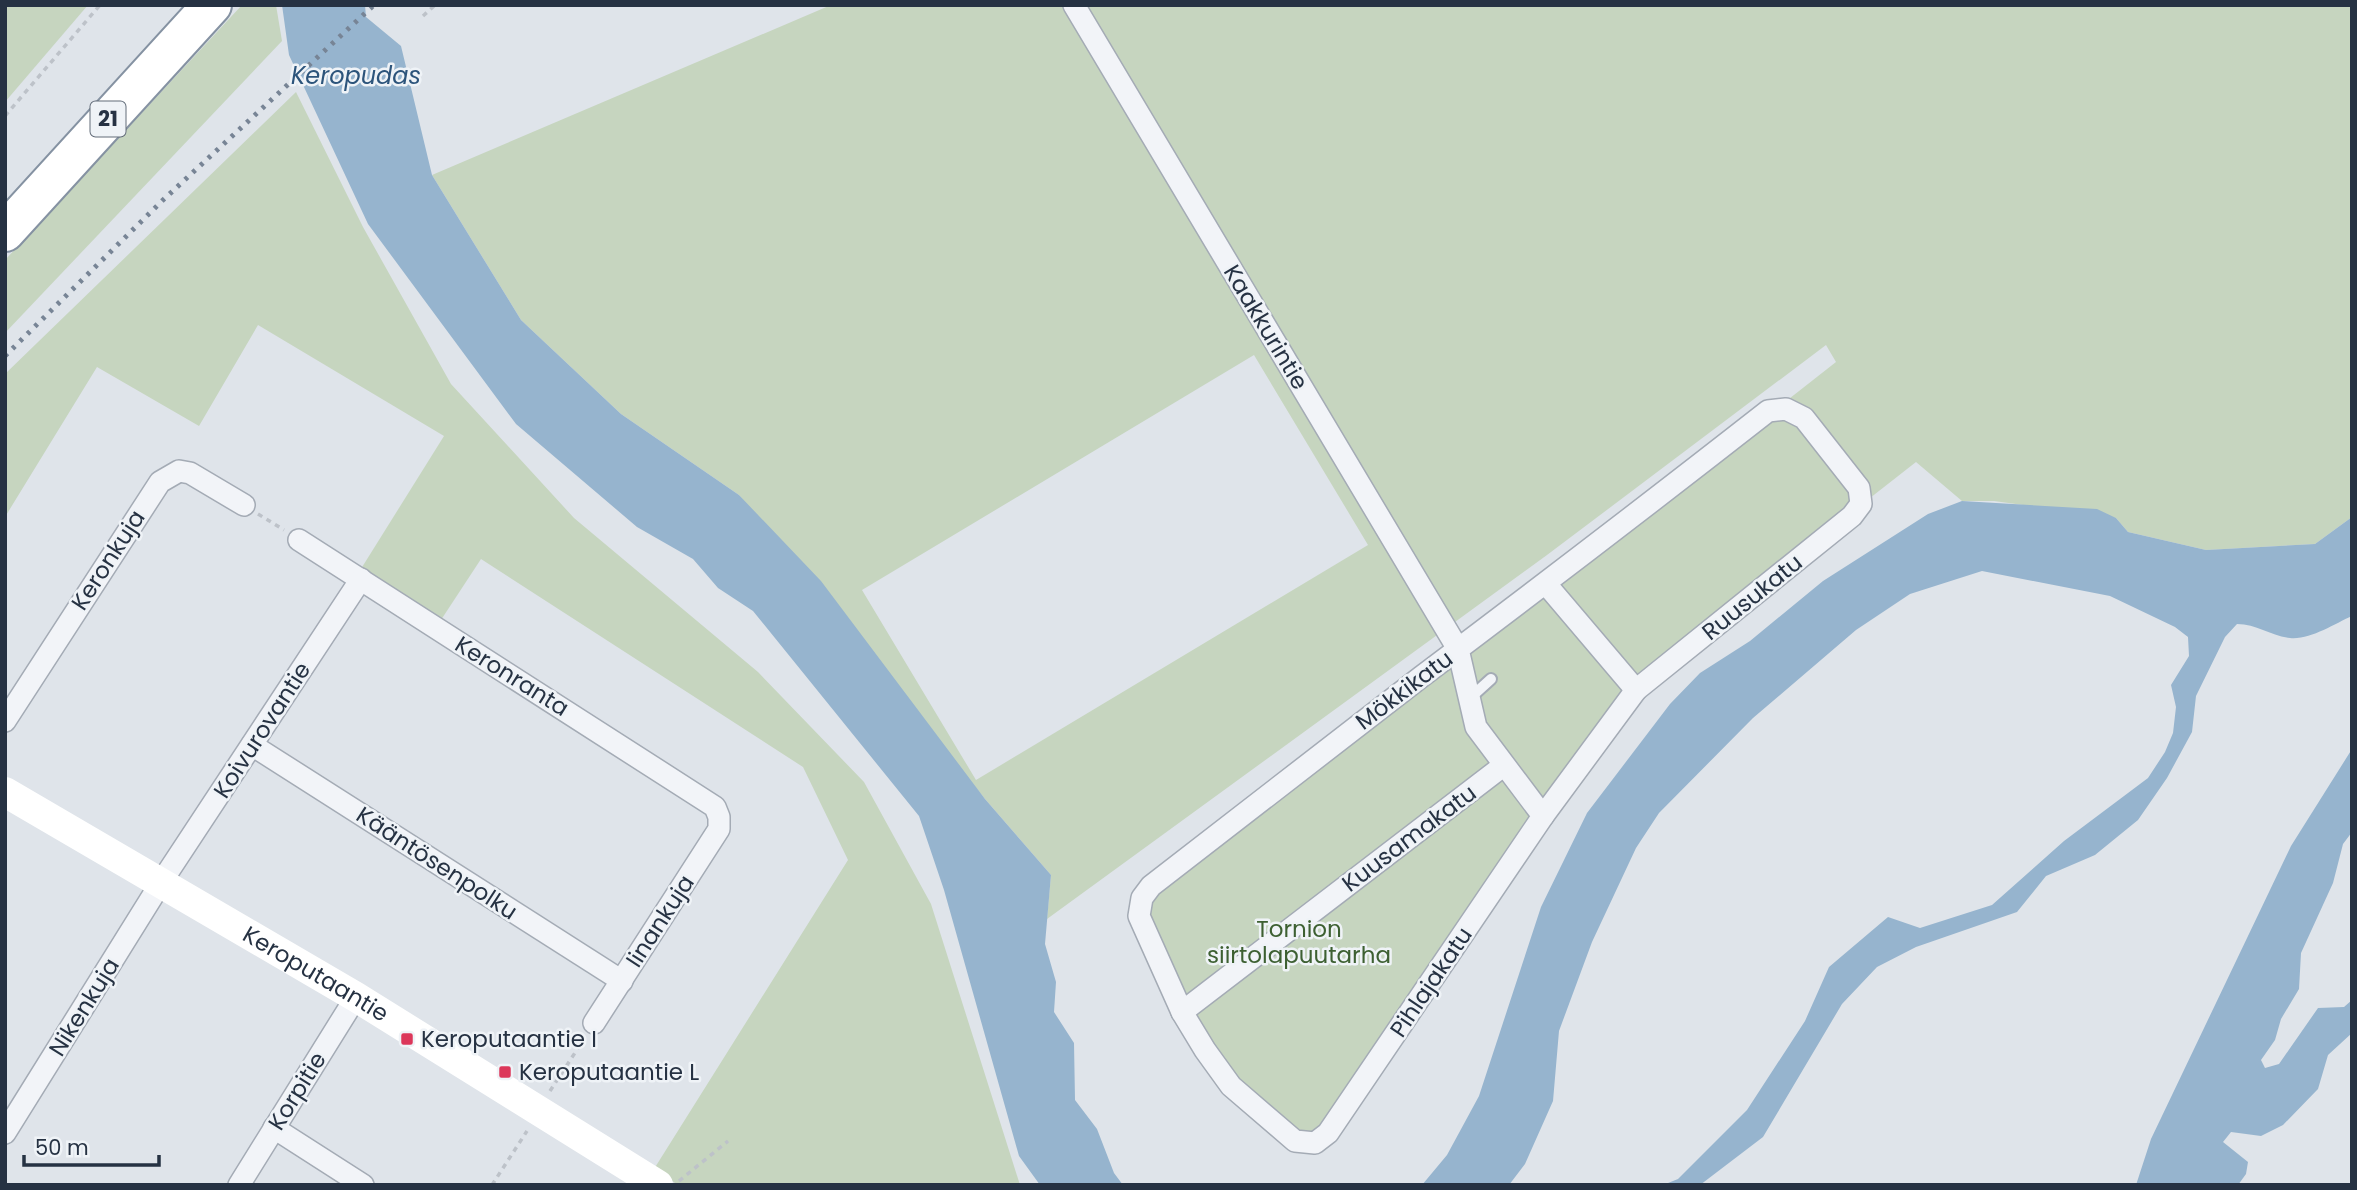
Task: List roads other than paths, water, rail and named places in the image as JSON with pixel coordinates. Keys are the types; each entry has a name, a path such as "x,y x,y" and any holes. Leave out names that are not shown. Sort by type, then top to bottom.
{"highway":[{"name":"21","path":"5,232 212,5"}],"street":[{"name":"Kaakkurintie","path":"1074,5 1458,649"},
{"name":"Ruusukatu","path":"1636,690 1852,516 1861,504 1859,488 1804,418 1786,409 1768,411"},
{"name":"Mökkikatu","path":"1182,1012 1139,916 1142,898 1151,886 1768,411"},
{"name":"Keronkuja","path":"5,720 160,482 178,471 190,473 244,505"},
{"name":"Keronranta","path":"299,540 708,800 719,817"},
{"name":"Koivurovantie","path":"162,881 361,579"},
{"path":"1458,649 1464,664 1468,700 1476,727 1543,816 1636,690 1546,584"},
{"name":"Kääntösenpolku","path":"252,745 622,981"},
{"name":"Kuusamakatu","path":"1182,1012 1503,766"},
{"name":"Keroputaantie","path":"5,792 162,881 356,997 658,1185"},
{"name":"Pihlajakatu","path":"1182,1012 1231,1086 1296,1141 1315,1143 1328,1133 1543,816"},
{"name":"Iinankuja","path":"594,1023 719,829 719,817"},
{"name":"Nikenkuja","path":"5,1133 162,881"},
{"name":"Korpitie","path":"239,1185 356,997"},
{"path":"274,1128 363,1185"}],"lane":[{"path":"1468,700 1491,679"}],"water":[{"name":"Keropudas","path":"282,5 365,5 366,17 401,46 432,175 521,320 621,414 739,495 821,581 985,799 1051,875 1045,944 1056,982 1054,1012 1074,1043 1075,1100 1097,1129 1114,1173 1123,1185 1040,1185 1019,1156 944,890 919,816 753,611 718,588 693,559 637,527 516,424 368,224 289,55"},
{"path":"1962,501 2097,509 2116,518 2128,532 2206,550 2315,544 2352,517 2352,616 2314,634 2298,638 2283,637 2237,624 2225,637 2196,696 2192,732 2167,778 2138,820 2095,855 2046,876 2017,912 1916,947 1877,967 1842,1004 1763,1137 1700,1185 1663,1185 1678,1179 1747,1110 1805,1021 1829,967 1888,917 1920,928 1992,905 2064,841 2148,778 2165,752 2173,733 2176,707 2171,685 2189,656 2188,637 2175,627 2110,596 1982,571 1910,594 1856,630 1753,718 1659,813 1636,848 1592,942 1559,1031 1553,1101 1525,1164 1509,1185 1422,1185 1447,1155 1479,1096 1541,907 1587,813 1670,704 1700,673 1750,641 1823,581 1928,514"},
{"path":"2352,749 2352,832 2343,844 2333,883 2301,953 2299,989 2281,1019 2275,1040 2261,1060 2265,1068 2279,1064 2318,1008 2344,1007 2352,1000 2352,1033 2328,1055 2318,1089 2283,1125 2261,1136 2231,1132 2223,1142 2248,1162 2246,1174 2238,1185 2136,1185 2151,1139 2291,846"}],"railway":[{"path":"5,356 163,200 374,5"}],"place":[{"name":"Keroputaantie I","path":"407,1039"},
{"name":"Keroputaantie L","path":"505,1072"}],"park label":[{"name":"Tornion siirtolapuutarha","path":"1299,942"}]}
